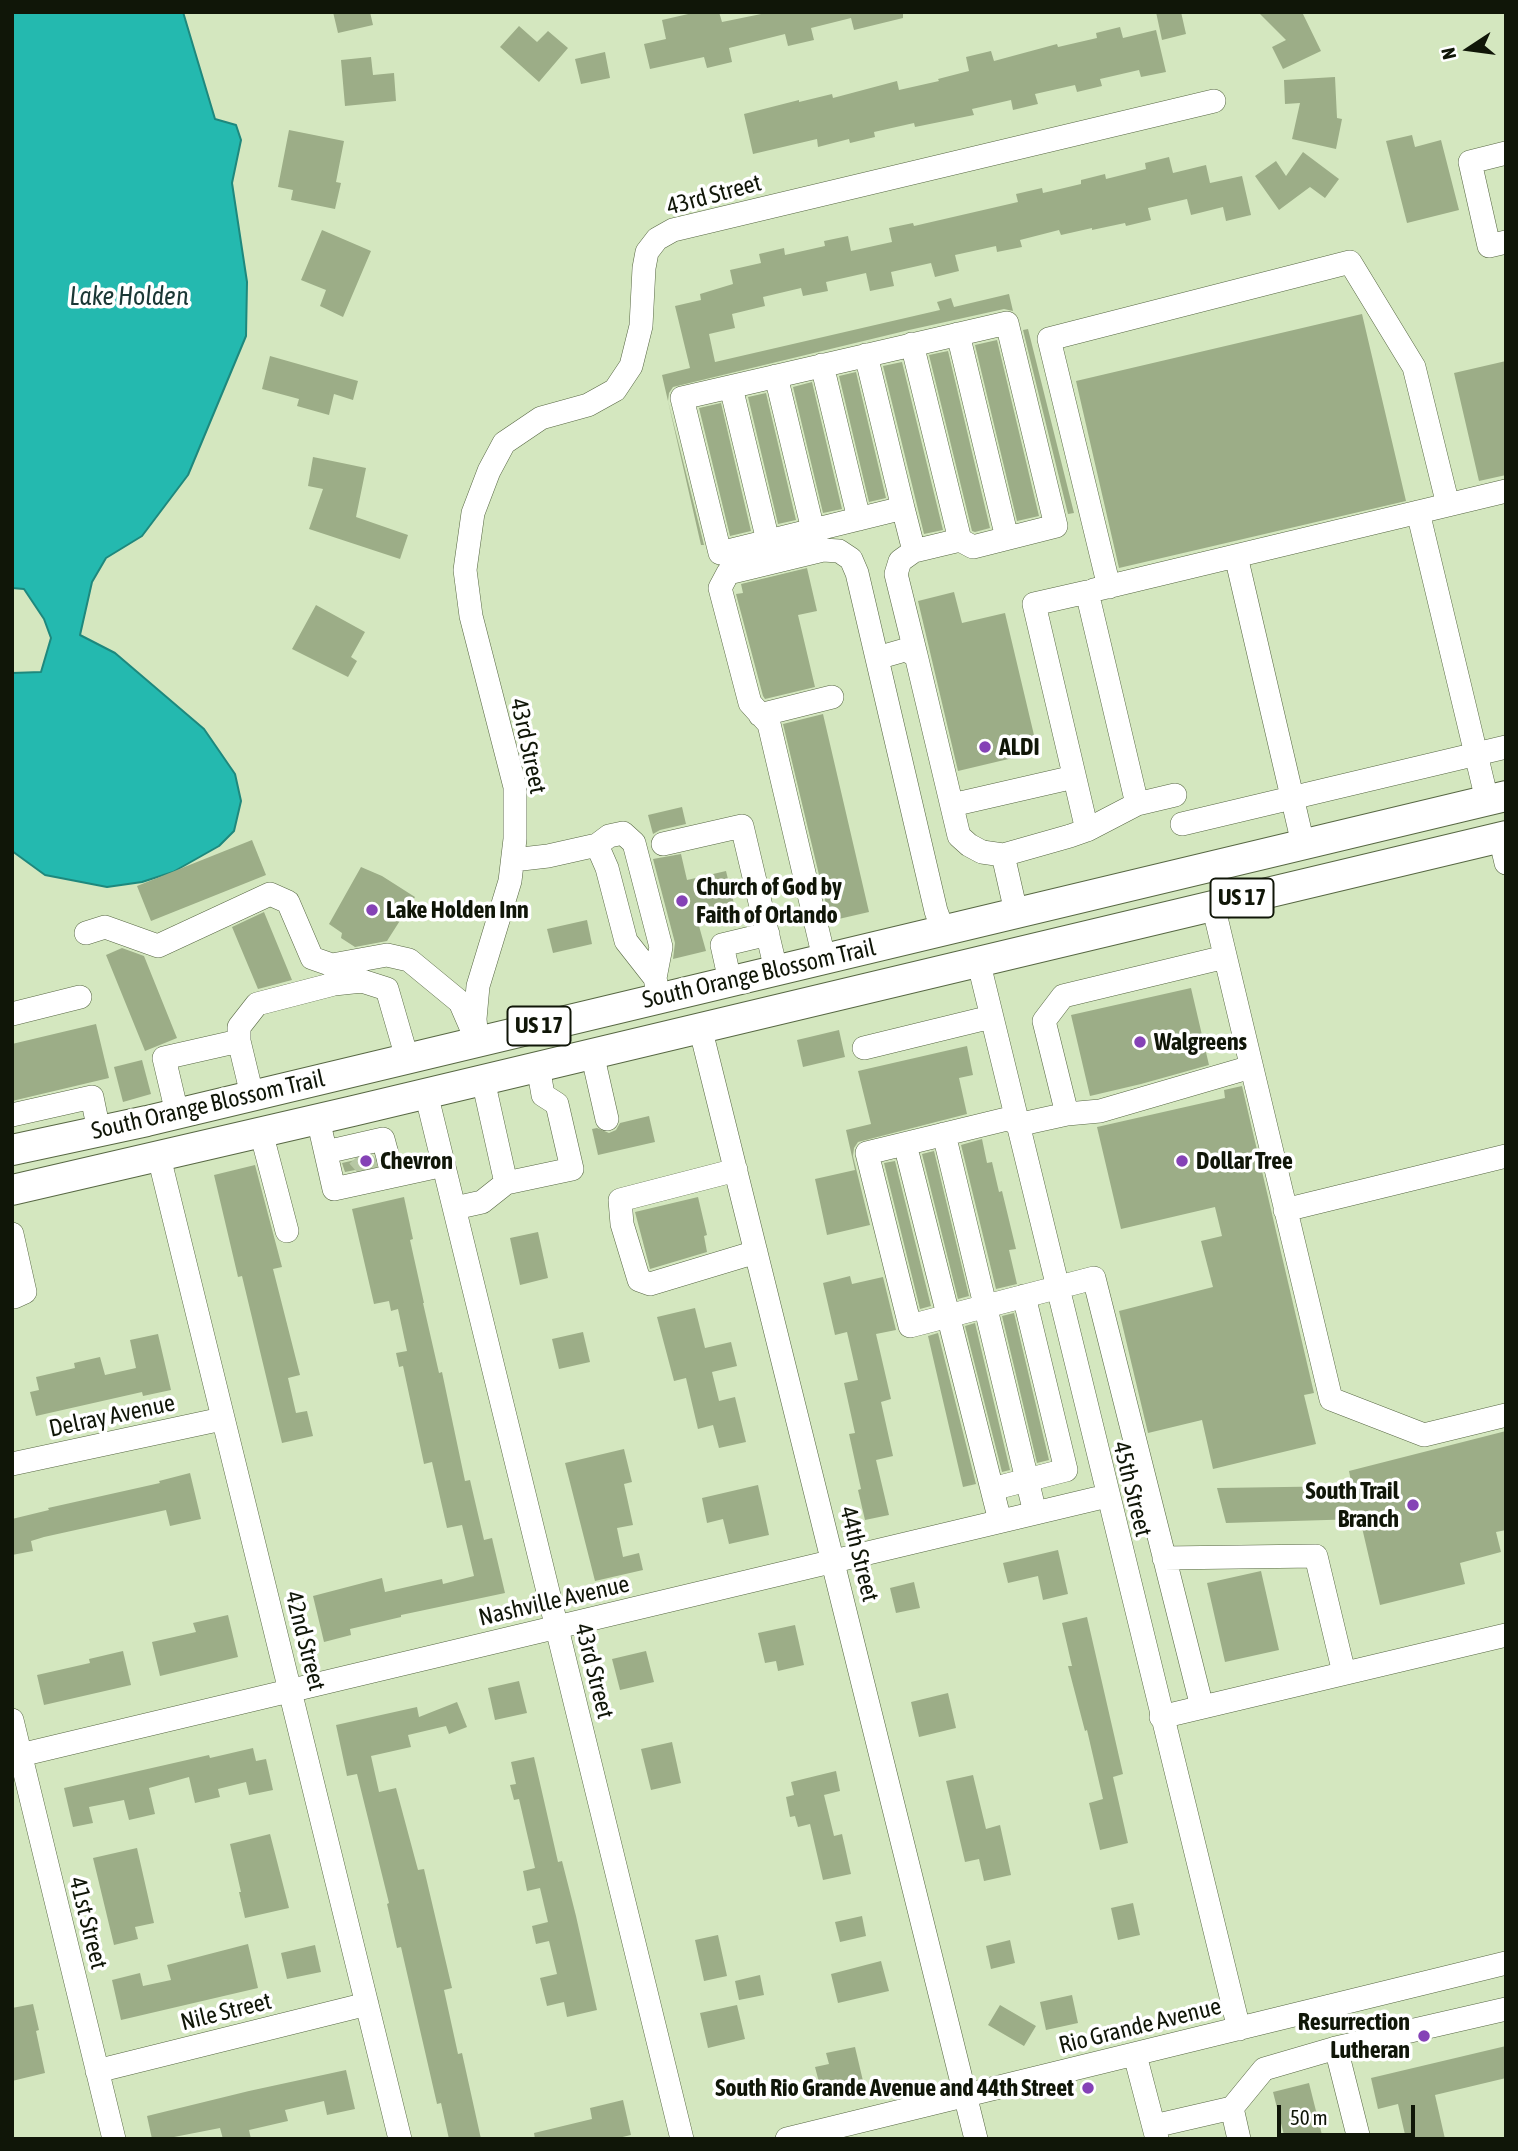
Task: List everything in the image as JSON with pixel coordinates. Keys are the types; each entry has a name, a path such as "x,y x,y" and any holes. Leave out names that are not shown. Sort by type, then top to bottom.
{"main road":[{"name":"South Orange Blossom Trail","path":"12,1150 477,1041 657,988 730,981 1497,798"},
{"name":"South Orange Blossom Trail","path":"12,1190 1213,905 1504,845"},
{"path":"978,960 1003,937 1077,898"},
{"path":"886,982 920,966 936,950 943,930"}],"street":[{"name":"43rd Street","path":"477,1041 475,1019 478,986 510,881 515,839 515,787 471,616 465,569 473,513 489,471 505,443 541,418 589,405 615,390 631,366 641,326 646,260 657,239 673,230 1213,101"},
{"path":"1506,153 1469,162 1489,246 1506,242"},
{"path":"1137,804 1049,339 1350,262 1414,367 1448,505"},
{"path":"903,508 720,553 682,398 1007,323 1056,526 973,547 960,540 914,551 900,561 896,574 960,836 982,852 1003,856 1087,830 1137,804 1175,795"},
{"path":"958,334 1007,538"},
{"path":"912,344 960,540"},
{"path":"866,355 914,551"},
{"path":"822,365 859,519"},
{"path":"776,376 813,530"},
{"path":"730,387 768,541"},
{"path":"1087,830 1034,604 1506,491"},
{"path":"1418,512 1475,754 1497,798"},
{"path":"824,958 769,724 750,703 720,588 727,573 823,550 839,551 851,559 858,573 936,911 943,930"},
{"path":"1236,556 1303,844"},
{"path":"877,658 905,650 916,655"},
{"path":"760,715 832,697"},
{"path":"1182,824 1506,747"},
{"path":"952,805 1074,777"},
{"path":"663,844 743,826 776,970"},
{"path":"513,860 548,856 597,845 609,836 623,832 634,843 661,947 657,988"},
{"path":"597,845 607,868 626,941 657,988"},
{"path":"1003,856 1016,912"},
{"path":"86,933 105,927 158,946 270,894 288,902 313,958 332,965 387,955 409,960 454,997 477,1041"},
{"path":"1213,905 1331,1399 1424,1435 1506,1415"},
{"path":"730,981 722,945 768,934"},
{"path":"1067,1114 1044,1021 1063,996 1225,957"},
{"name":"45th Street","path":"978,960 1239,2029"},
{"path":"252,1095 239,1041 239,1027 257,1004 334,984 362,981 387,989 407,1058"},
{"path":"12,1014 80,997"},
{"path":"864,1048 991,1017"},
{"name":"44th Street","path":"700,1027 976,2139"},
{"path":"177,1113 164,1058 239,1041"},
{"path":"592,1053 607,1119"},
{"path":"454,1208 482,1202 506,1183 572,1169 552,1121 538,1066"},
{"path":"1202,1707 1094,1278 910,1326 867,1153 944,1134 1016,1121 1100,1111 1251,1068"},
{"path":"483,1080 506,1183"},
{"name":"43rd Street","path":"426,1093 682,2139"},
{"path":"12,1115 92,1097 99,1131"},
{"path":"317,1119 334,1189 370,1166"},
{"path":"261,1132 288,1231"},
{"path":"944,1134 1035,1513"},
{"path":"905,1144 1000,1521"},
{"path":"326,1152 370,1166 444,1165"},
{"path":"1284,1210 1506,1156"},
{"name":"42nd Street","path":"159,1157 400,2139"},
{"path":"736,1170 620,1200 622,1224 639,1280 650,1284 756,1252"},
{"path":"13,1243 17,1301"},
{"path":"992,1489 1066,1470 1024,1296"},
{"name":"Delray Avenue","path":"12,1464 222,1419"},
{"name":"Nashville Avenue","path":"16,1756 1107,1496"},
{"path":"1164,1558 1316,1556 1344,1673"},
{"path":"1161,1717 1506,1635"},
{"name":"41st Street","path":"12,1720 16,1756 114,2139"},
{"name":"Rio Grande Avenue","path":"787,2139 1506,1963"},
{"name":"Nile Street","path":"97,2071 367,2004"},
{"path":"1135,2054 1156,2132 1232,2108 1264,2069 1336,2048 1506,2009"},
{"path":"1336,2048 1359,2139"},
{"path":"1232,2108 1239,2139"}],"water":[{"name":"Lake Holden","path":"12,12 183,12 215,119 236,125 241,140 232,183 247,282 246,336 188,475 142,536 106,558 92,582 80,635 115,653 204,729 235,774 241,801 234,831 219,846 173,872 142,882 107,887 45,875 12,851 12,673 41,672 51,638 44,619 24,589 12,588"}],"building":[{"path":"333,12 370,12 373,25 338,33"},
{"path":"697,12 719,12 722,22 771,12 903,12 903,18 854,30 851,18 811,28 814,40 788,46 785,34 729,48 732,62 707,68 704,57 650,69 644,44 666,39 662,20"},
{"path":"1156,12 1181,12 1186,34 1162,40"},
{"path":"1258,12 1302,12 1321,51 1283,69 1272,47 1286,40"},
{"path":"519,26 537,42 548,31 568,48 539,82 500,47"},
{"path":"1120,27 1123,38 1156,30 1166,72 1141,77 1139,70 1100,79 1102,86 1077,92 1075,85 1035,94 1038,104 1013,110 1011,100 972,109 974,115 915,127 914,123 874,132 875,137 850,143 849,139 818,147 817,139 753,154 744,114 832,94 833,98 897,81 899,90 939,81 938,79 969,71 966,57 991,51 994,61 1057,44 1058,47 1097,38 1096,33"},
{"path":"605,52 610,78 581,84 575,59"},
{"path":"371,57 373,75 394,73 396,101 345,106 341,60"},
{"path":"1335,77 1337,118 1342,119 1336,149 1292,139 1300,103 1285,104 1284,80"},
{"path":"289,130 344,141 336,182 341,183 335,209 291,200 293,190 278,187"},
{"path":"1412,135 1415,147 1441,140 1459,210 1407,223 1386,141"},
{"path":"1303,152 1339,179 1325,198 1310,187 1279,210 1255,176 1276,161 1286,176"},
{"path":"1169,157 1173,173 1206,165 1210,183 1242,176 1251,215 1226,221 1223,207 1191,215 1187,199 1148,208 1151,220 1061,235 1059,230 1020,240 1022,247 997,252 996,246 955,255 959,271 935,277 931,263 891,272 894,286 870,291 866,273 826,282 828,291 803,296 801,288 763,297 765,306 732,314 735,328 709,334 715,362 940,310 937,302 951,298 954,307 1009,294 1013,311 1004,309 909,330 673,387 668,401 704,545 701,545 662,375 690,368 675,306 701,300 700,294 733,284 730,270 761,263 759,254 784,248 785,255 825,246 824,241 848,236 851,251 892,242 889,228 913,223 914,226 1018,202 1016,194 1042,188 1043,193 1081,184 1081,180 1105,174 1106,179 1146,169 1145,163"},
{"path":"322,230 371,251 343,317 320,306 326,290 301,280"},
{"path":"1362,314 1406,501 1119,568 1076,381"},
{"path":"1028,329 1074,513 1068,514 1023,330"},
{"path":"997,340 1039,516 1017,521 975,345"},
{"path":"948,351 990,528 975,532 972,531 929,355"},
{"path":"270,356 358,381 353,400 334,394 329,415 297,406 299,399 262,389"},
{"path":"1506,361 1506,475 1479,481 1454,373"},
{"path":"902,362 943,530 924,534 883,366"},
{"path":"856,372 886,498 869,502 839,376"},
{"path":"812,382 842,509 823,513 793,387"},
{"path":"766,393 796,520 778,524 748,397"},
{"path":"721,403 751,531 730,536 699,408"},
{"path":"313,457 366,468 356,517 408,535 400,559 309,529 323,489 308,486"},
{"path":"807,568 817,611 798,615 815,687 765,699 736,594 743,593 741,584"},
{"path":"954,592 962,623 1005,613 1038,752 958,771 918,601"},
{"path":"316,605 365,632 351,657 357,661 348,677 292,649"},
{"path":"823,714 869,912 830,921 783,724"},
{"path":"682,807 686,824 653,834 648,815"},
{"path":"252,840 266,875 151,921 137,886"},
{"path":"681,854 687,880 726,871 737,916 699,926 706,951 673,959 675,943 653,859"},
{"name":"Lake Holden Inn","path":"361,867 382,876 415,897 387,941 355,947 341,938 342,933 329,924"},
{"path":"264,912 292,980 258,989 232,927"},
{"path":"587,920 592,944 553,953 547,929"},
{"path":"122,948 144,956 177,1038 145,1051 106,955"},
{"name":"Walgreens","path":"1191,988 1209,1065 1090,1096 1071,1015"},
{"path":"96,1024 109,1078 12,1101 12,1044"},
{"path":"839,1030 845,1057 803,1067 797,1040"},
{"path":"967,1046 973,1075 959,1078 967,1114 858,1142 853,1156 871,1229 870,1225 827,1235 815,1179 855,1170 846,1130 871,1124 858,1071"},
{"path":"142,1060 151,1094 123,1102 114,1067"},
{"path":"1242,1086 1314,1393 1304,1395 1316,1444 1213,1469 1202,1420 1148,1433 1119,1311 1213,1287 1201,1241 1222,1236 1215,1207 1121,1229 1097,1127 1225,1098 1224,1090"},
{"path":"649,1116 655,1142 598,1155 592,1129 597,1128 609,1133 616,1130 620,1123"},
{"path":"982,1139 987,1163 992,1162 999,1192 1002,1191 1016,1249 1009,1250 1017,1284 996,1289 961,1145"},
{"path":"934,1151 969,1296 958,1299 922,1154"},
{"path":"373,1156 376,1166 345,1172 342,1163"},
{"path":"895,1161 931,1306 920,1309 884,1163"},
{"path":"255,1165 282,1267 273,1269 300,1375 288,1378 296,1413 307,1411 313,1436 282,1443 242,1276 238,1277 214,1175"},
{"path":"404,1197 423,1303 439,1373 442,1372 465,1481 470,1480 484,1540 492,1538 505,1593 401,1615 350,1629 351,1635 324,1642 313,1596 382,1578 385,1592 442,1579 443,1584 474,1576 462,1525 447,1528 432,1462 424,1464 403,1366 399,1367 396,1353 407,1351 398,1309 391,1311 389,1301 374,1304 352,1209"},
{"path":"698,1197 707,1235 704,1236 707,1252 650,1269 635,1212"},
{"path":"538,1232 548,1278 520,1285 510,1238"},
{"path":"850,1276 852,1284 883,1277 896,1330 876,1334 891,1399 881,1402 893,1456 876,1460 889,1515 865,1520 849,1434 855,1433 844,1383 858,1380 847,1332 835,1335 823,1283"},
{"path":"695,1308 705,1348 731,1342 737,1366 712,1372 719,1401 735,1397 746,1442 719,1448 713,1425 698,1429 686,1378 674,1381 657,1317"},
{"path":"1014,1313 1049,1460 1037,1463 1002,1316"},
{"path":"975,1323 1010,1470 1002,1472 965,1326"},
{"path":"583,1332 590,1362 559,1369 552,1339"},
{"path":"938,1333 976,1484 963,1487 928,1336"},
{"path":"158,1334 171,1390 143,1396 142,1392 36,1416 30,1392 39,1390 36,1377 75,1368 74,1363 100,1357 105,1375 136,1368 130,1340"},
{"path":"1506,1431 1506,1530 1496,1532 1501,1552 1460,1563 1465,1584 1380,1605 1360,1519 1226,1523 1217,1488 1352,1486 1349,1471"},
{"path":"624,1449 632,1482 624,1484 633,1525 617,1528 623,1557 639,1553 643,1570 595,1581 565,1463"},
{"path":"190,1473 201,1519 170,1526 166,1510 44,1537 31,1541 33,1551 12,1555 12,1519 49,1510 48,1508 160,1483 159,1481"},
{"path":"758,1485 769,1535 729,1544 723,1519 707,1523 702,1498"},
{"path":"1058,1550 1068,1594 1043,1600 1038,1576 1008,1583 1003,1563"},
{"path":"1261,1571 1279,1650 1225,1662 1207,1583"},
{"path":"914,1582 920,1608 896,1613 890,1588"},
{"path":"228,1615 238,1657 160,1676 152,1642 196,1632 193,1623"},
{"path":"1087,1617 1123,1774 1113,1777 1128,1843 1100,1850 1089,1803 1103,1799 1068,1666 1072,1666 1062,1623"},
{"path":"795,1625 804,1665 778,1671 776,1661 765,1663 758,1633"},
{"path":"123,1651 131,1685 44,1705 37,1675 90,1663 89,1659"},
{"path":"646,1651 654,1682 620,1690 612,1659"},
{"path":"519,1681 527,1713 495,1720 488,1688"},
{"path":"948,1693 956,1728 919,1737 911,1702"},
{"path":"457,1702 467,1727 449,1734 446,1726 408,1735 411,1747 371,1756 379,1792 396,1788 418,1870 424,1869 452,1988 444,1990 458,2054 462,2053 481,2139 449,2139 441,2103 437,2104 401,1947 397,1948 387,1904 389,1903 357,1774 347,1776 336,1725 417,1707 419,1717"},
{"path":"672,1742 681,1783 651,1790 641,1749"},
{"path":"253,1748 256,1761 266,1759 273,1790 249,1795 246,1782 218,1789 220,1797 195,1803 189,1777 149,1788 155,1814 129,1820 124,1800 89,1807 93,1823 73,1827 64,1788 209,1755 210,1758"},
{"path":"534,1757 558,1862 562,1861 576,1916 597,2010 567,2017 564,2002 547,2006 540,1978 557,1974 549,1941 536,1944 532,1926 548,1922 540,1888 527,1891 523,1871 535,1868 519,1799 514,1800 510,1785 516,1784 511,1762"},
{"path":"836,1771 840,1791 824,1795 834,1836 842,1834 851,1874 823,1880 810,1824 798,1827 795,1816 790,1817 786,1797 794,1795 791,1782"},
{"path":"973,1775 986,1829 1000,1825 1011,1875 984,1881 979,1859 965,1862 946,1781"},
{"path":"270,1834 289,1908 245,1918 230,1844"},
{"path":"137,1848 154,1923 135,1927 138,1939 114,1945 93,1858"},
{"path":"1133,1903 1140,1935 1118,1940 1111,1908"},
{"path":"862,1916 866,1936 840,1942 835,1922"},
{"path":"718,1935 727,1976 704,1981 695,1940"},
{"path":"1010,1940 1015,1963 991,1969 986,1946"},
{"path":"248,1944 258,1988 121,2020 112,1980 140,1973 143,1986 171,1980 167,1965"},
{"path":"315,1945 321,1972 287,1979 281,1953"},
{"path":"881,1961 889,1991 838,2003 831,1974"},
{"path":"760,1975 764,1995 739,2000 735,1981"},
{"path":"1072,1995 1078,2023 1046,2030 1040,2002"},
{"path":"33,2004 45,2073 12,2081 12,2008"},
{"path":"737,2005 745,2039 708,2048 700,2013"},
{"path":"1000,2005 1036,2026 1024,2046 988,2025"},
{"path":"1506,2046 1506,2078 1435,2095 1445,2139 1406,2139 1398,2104 1378,2109 1371,2078"},
{"path":"855,2047 863,2081 821,2090 815,2067 829,2064 826,2053"},
{"path":"346,2070 355,2109 327,2115 324,2101 285,2110 288,2121 249,2130 251,2139 223,2139 220,2128 174,2137 175,2139 152,2139 147,2116"},
{"path":"1309,2083 1323,2139 1285,2139 1273,2092"},
{"path":"623,2100 631,2135 614,2139 535,2139 534,2133 592,2119 590,2108"}],"tunnel":[{"path":"358,1156 372,1172"}],"place":[{"name":"ALDI","path":"985,747"},
{"name":"Church of God by Faith of Orlando","path":"682,901"},
{"name":"Lake Holden Inn","path":"372,910"},
{"name":"Walgreens","path":"1140,1042"},
{"name":"Chevron","path":"366,1161"},
{"name":"Dollar Tree","path":"1182,1161"},
{"name":"South Trail Branch","path":"1413,1505"},
{"name":"Resurrection Lutheran","path":"1424,2036"},
{"name":"South Rio Grande Avenue and 44th Street","path":"1088,2088"}]}
